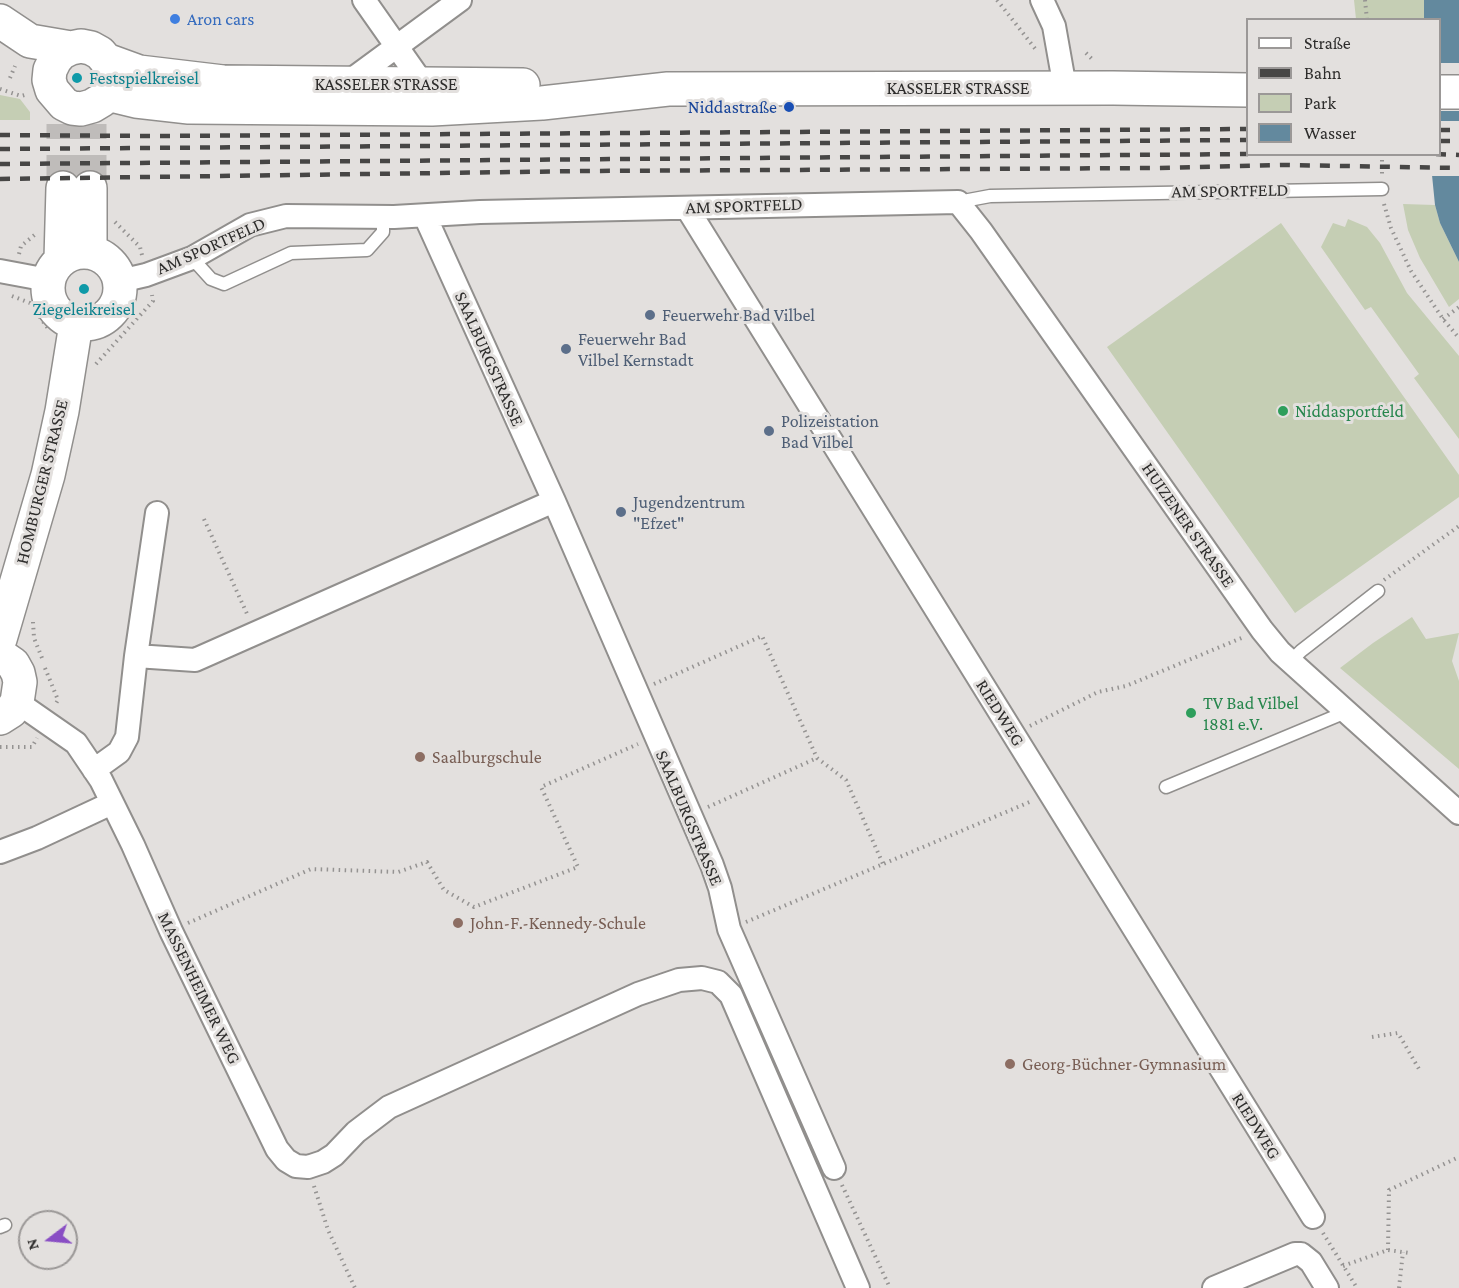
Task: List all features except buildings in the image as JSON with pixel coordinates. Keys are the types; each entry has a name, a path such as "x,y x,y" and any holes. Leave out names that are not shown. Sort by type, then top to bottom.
{"main road":[{"name":"KASSELER STRASSE","path":"0,21 30,41 70,48 81,46 91,48 106,60 139,72 222,82 643,85 668,89"},
{"path":"70,48 55,60 50,70 71,104 111,83 111,71 106,60"},
{"name":"KASSELER STRASSE","path":"8,64 71,104 136,101 189,107 432,109 542,103 668,89 1246,90"},
{"path":"1441,92 1459,92"},
{"path":"66,263 104,257 114,267 133,278 114,309 103,319 90,324 75,324 65,320 50,303 47,291 66,263 76,188"},
{"name":"HOMBURGER STRASSE","path":"0,639 48,475 62,411 75,324"},
{"path":"0,655 13,664 18,673 20,693 8,710"}],"street":[{"path":"364,0 423,84"},
{"path":"347,83 460,0"},
{"path":"1042,0 1054,26 1065,88"},
{"name":"AM SPORTFELD","path":"133,278 192,258 250,225 286,216 383,217 480,212 958,202"},
{"name":"HUIZENER STRASSE","path":"958,202 981,231 1262,630 1290,662 1459,813"},
{"name":"RIEDWEG","path":"687,208 1313,1217"},
{"name":"SAALBURGSTRASSE","path":"424,216 554,501 712,865 720,888 729,929 834,1168"},
{"path":"7,272 66,263"},
{"path":"136,656 195,660 554,501"},
{"path":"94,770 119,752 127,737 136,656 157,513"},
{"name":"MASSENHEIMER WEG","path":"8,710 46,723 76,743 94,770 112,803 171,931 277,1149 286,1160 296,1166 308,1167"},
{"path":"0,852 37,838 112,803"},
{"path":"308,1167 334,1155 356,1132 389,1107 638,994 679,980 702,978 718,982 731,995 858,1288"},
{"path":"1214,1288 1295,1254 1301,1254 1311,1262 1327,1288"}],"lane":[{"name":"AM SPORTFELD","path":"958,202 990,196 1382,189"},
{"path":"192,258 211,279 224,284 291,253 367,250 383,232 383,217"},
{"path":"1290,662 1378,591"},
{"path":"1167,788 1346,712"}],"path":[{"path":"997,0 1041,56"},
{"path":"1365,0 1367,18"},
{"path":"0,89 21,96 71,104"},
{"path":"1382,189 1391,228 1401,252 1443,320 1459,338"},
{"path":"95,365 153,301 133,278 140,247 112,219"},
{"path":"1443,320 1459,308"},
{"path":"204,519 256,633"},
{"path":"1378,591 1382,582 1392,573 1459,525"},
{"path":"0,747 32,747 58,700 34,638 35,611"},
{"path":"1013,735 1098,692 1126,686 1262,630"},
{"path":"636,693 762,636 817,758 846,780 883,864"},
{"path":"171,931 311,868 398,872 427,862 444,890 474,907 578,867 541,787 655,737"},
{"path":"690,815 817,758"},
{"path":"729,929 1050,794"},
{"path":"1372,1037 1398,1033 1419,1069"},
{"path":"1388,1250 1389,1191 1459,1157"},
{"path":"308,1167 328,1230 355,1288"},
{"path":"834,1168 890,1288"},
{"path":"1313,1217 1357,1288"},
{"path":"1343,1266 1388,1250 1409,1252"},
{"path":"1399,1288 1403,1252"}],"green space":[{"path":"1354,0 1424,0 1424,18 1356,18"},
{"path":"0,95 20,99 30,112 30,120 0,120"},
{"path":"1403,204 1435,205 1440,223 1459,262 1459,299 1449,307 1420,258 1408,230"},
{"path":"1348,219 1367,227 1380,243 1407,293 1459,356 1459,439 1414,378 1419,374 1371,307 1365,310 1321,247 1333,223 1345,227"},
{"name":"Niddasportfeld","path":"1281,223 1459,475 1459,497 1295,613 1107,347"},
{"path":"1412,617 1426,639 1459,633 1452,661 1459,681 1459,769 1340,668"}],"water":[{"path":"1424,0 1459,0 1459,262 1440,223 1435,205 1430,156 1441,156 1441,18 1424,18"}],"pier":[{"path":"1441,63 1459,63 1459,111 1441,111"},
{"path":"1441,121 1459,121 1459,176 1429,176 1427,156 1441,156"}],"tunnel":[{"path":"63,124 63,188"},
{"path":"90,124 90,188"}],"railway":[{"path":"0,135 1246,129"},
{"path":"1441,130 1459,130"},
{"path":"0,149 1246,140"},
{"path":"1441,141 1459,141"},
{"path":"0,164 1246,154"},
{"path":"1441,154 1459,155"},
{"path":"0,179 1285,165 1459,168"}],"place":[{"name":"Aron cars","path":"175,19"},
{"name":"Festspielkreisel","path":"77,78"},
{"name":"Niddastraße","path":"789,107"},
{"name":"Ziegeleikreisel","path":"84,289"},
{"name":"Feuerwehr Bad Vilbel","path":"650,315"},
{"name":"Feuerwehr Bad Vilbel Kernstadt","path":"566,349"},
{"name":"Niddasportfeld","path":"1283,411"},
{"name":"Polizeistation Bad Vilbel","path":"769,431"},
{"name":"Jugendzentrum \"Efzet\"","path":"621,512"},
{"name":"TV Bad Vilbel 1881 e.V.","path":"1191,713"},
{"name":"Saalburgschule","path":"420,757"},
{"name":"John-F.-Kennedy-Schule","path":"458,923"},
{"name":"Georg-Büchner-Gymnasium","path":"1010,1064"}]}
